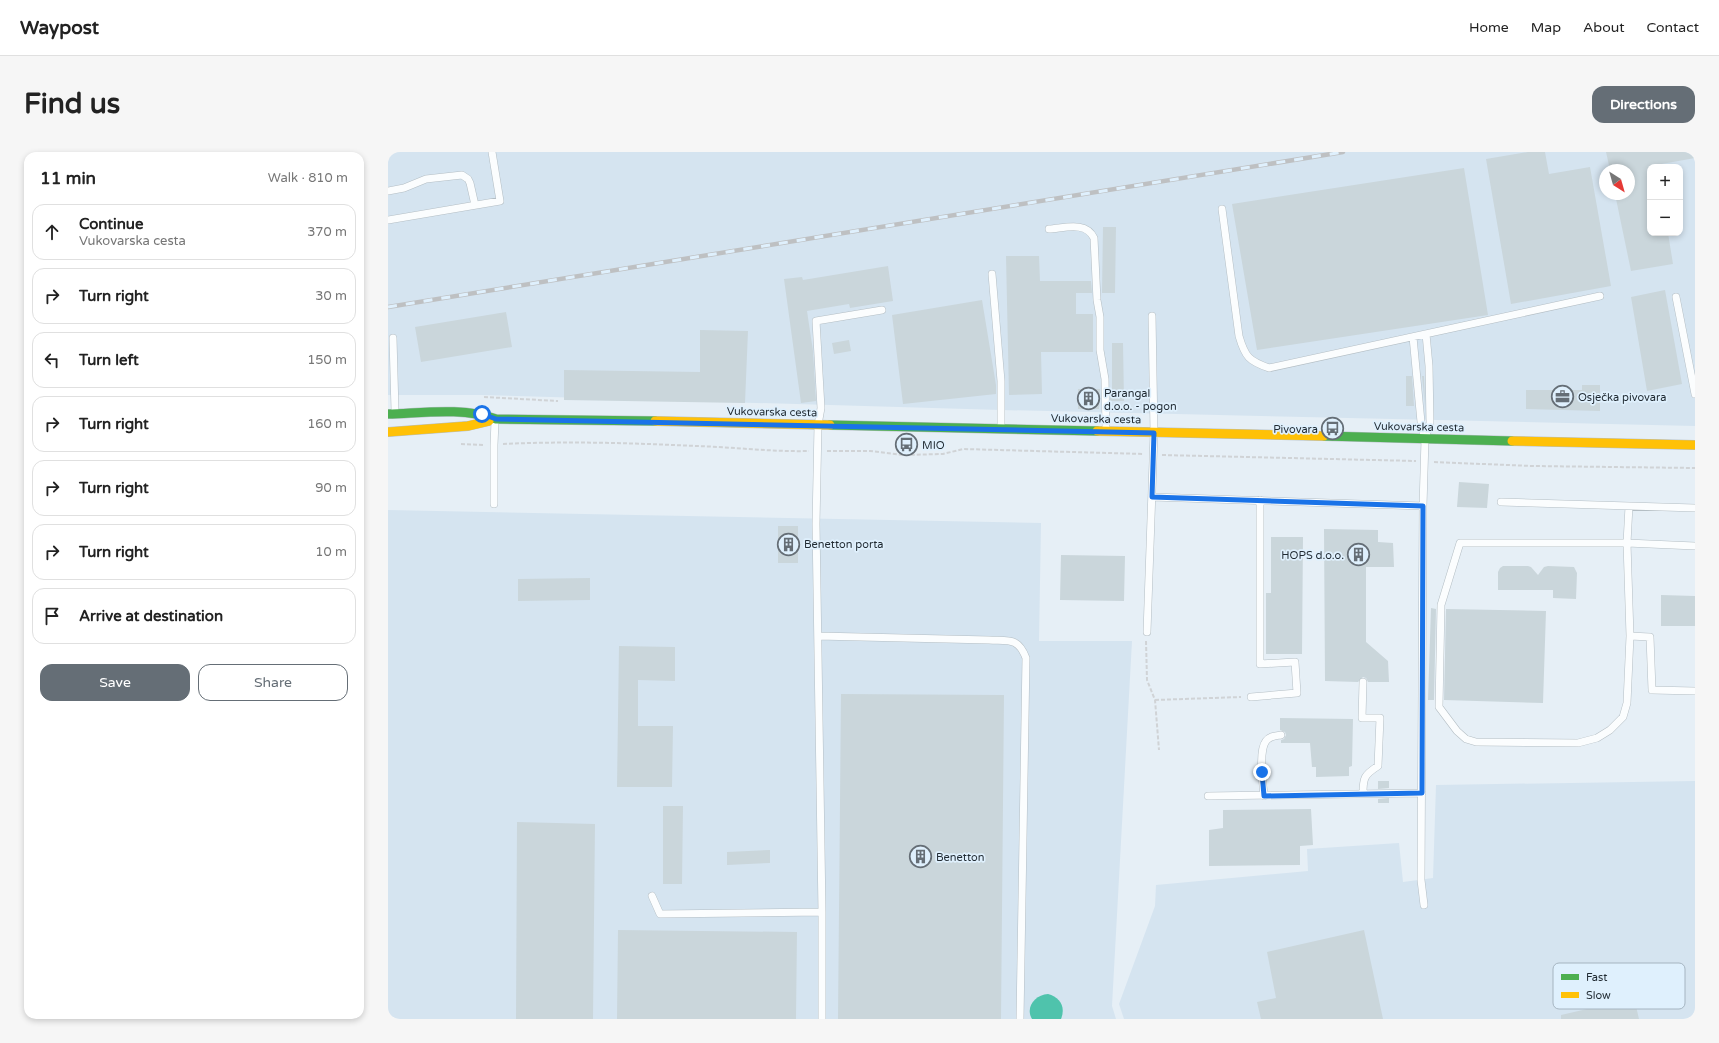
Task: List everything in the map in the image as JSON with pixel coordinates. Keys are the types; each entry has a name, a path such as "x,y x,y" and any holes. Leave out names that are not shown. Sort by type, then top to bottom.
{"main road":[{"name":"Vukovarska cesta","path":"391,413 467,412 482,414 496,419"},
{"name":"Vukovarska cesta","path":"388,432 468,426 496,419 1695,445"}],"lane":[{"path":"388,220 500,201 492,152"},
{"path":"388,191 404,188 426,179 462,175 468,179 470,183 475,205"},
{"path":"1222,209 1239,336 1243,351 1249,360 1269,368 1600,296"},
{"path":"1049,229 1081,226 1091,231 1094,238 1097,300 1100,318 1100,350 1105,379 1106,432"},
{"path":"992,274 1001,381 1001,429"},
{"path":"1676,296 1695,394"},
{"path":"822,1019 822,912 816,524 818,425 821,408 816,321 882,310"},
{"path":"1147,632 1154,454 1152,316"},
{"path":"1424,905 1421,880 1423,506 1425,439 1430,422 1429,366 1426,334"},
{"path":"1413,337 1421,422 1425,439"},
{"path":"391,413 393,338"},
{"path":"494,504 494,445 496,419"},
{"path":"1152,497 1423,506"},
{"path":"1251,697 1296,693 1295,662 1260,664 1260,500"},
{"path":"1501,502 1695,508"},
{"path":"1629,506 1626,543 1630,636 1627,703 1623,717 1610,730 1597,738 1578,743 1476,742 1466,739 1457,731 1439,707 1441,605 1460,543 1626,543 1695,546"},
{"path":"818,636 1015,641 1022,648 1026,658 1020,1019"},
{"path":"1630,636 1650,637 1652,690 1695,691"},
{"path":"1362,794 1363,780 1368,772 1378,766 1380,732 1380,718 1362,718 1363,682"},
{"path":"1264,796 1262,752 1265,742 1271,737 1281,735"},
{"path":"1208,796 1422,793"},
{"path":"652,896 660,914 822,912"}],"path":[{"path":"456,444 494,445 544,443 695,446 789,451 870,451 903,455 943,454 963,449 1424,461 1532,466 1695,468"},
{"path":"1147,632 1147,680 1155,700 1159,750"},
{"path":"1155,700 1251,697"}],"shaded area":[{"path":"388,152 1695,152 1695,426 1001,410 481,395 388,395"},
{"path":"388,510 1041,523 1039,641 1132,641 1112,1006 1116,1019 388,1019"},
{"path":"1695,781 1695,1019 1124,1019 1119,1004 1155,906 1156,885 1308,871 1307,849 1399,843 1403,882 1433,878 1436,785"},
{"path":"1048,994 1056,997 1061,1003 1063,1010 1061,1019 1032,1019 1030,1010 1032,1002 1043,995"}],"building":[{"path":"1528,152 1545,152 1549,174 1590,167 1611,286 1511,304 1486,159"},
{"path":"1606,152 1695,152 1695,158 1662,164 1647,164 1647,236 1668,236 1673,264 1631,271 1616,200 1635,200 1635,164 1609,164"},
{"path":"1464,168 1488,315 1257,350 1232,204"},
{"path":"1103,227 1116,227 1115,293 1102,293"},
{"path":"1006,256 1039,256 1040,281 1091,281 1092,293 1076,293 1076,314 1093,314 1093,352 1041,352 1042,394 1009,395"},
{"path":"888,266 893,301 850,308 849,304 807,311 813,351 816,401 801,403 784,279 802,277 803,280"},
{"path":"1665,290 1682,384 1647,391 1631,297"},
{"path":"982,300 996,385 996,394 903,404 892,315"},
{"path":"506,312 512,347 421,362 415,327"},
{"path":"700,330 748,331 745,403 564,400 564,370 700,372"},
{"path":"849,340 851,351 834,354 832,343"},
{"path":"1112,343 1123,343 1124,401 1110,401 1110,389 1112,389"},
{"path":"1406,376 1412,376 1414,406 1406,406"},
{"path":"1422,376 1424,376 1425,406"},
{"name":"Osječka pivovara","path":"1582,385 1600,385 1600,411 1526,409 1526,390 1582,390"},
{"name":"Parangal d.o.o. - pogon","path":"1078,389 1100,389 1099,409 1078,409"},
{"path":"1459,482 1489,484 1487,508 1457,507"},
{"name":"Benetton porta","path":"778,526 798,526 798,563 778,563"},
{"path":"1324,529 1378,530 1378,542 1393,543 1394,567 1366,567 1366,642 1388,661 1389,682 1368,682 1366,678 1363,677 1358,682 1325,681"},
{"path":"1271,537 1303,537 1302,654 1266,654 1266,593 1271,593"},
{"path":"1061,555 1125,556 1124,601 1060,600"},
{"path":"1503,566 1528,566 1531,567 1538,575 1544,567 1548,566 1574,567 1577,573 1576,599 1553,598 1553,590 1498,590 1498,572"},
{"path":"590,578 590,600 518,601 518,579"},
{"path":"1661,595 1695,596 1695,626 1661,626"},
{"path":"1431,608 1436,609 1434,700 1428,700"},
{"path":"1446,609 1546,611 1543,703 1444,700"},
{"path":"619,646 675,647 675,681 638,680 638,726 673,726 672,787 617,787"},
{"name":"Benetton","path":"841,694 1004,695 1001,1019 838,1019"},
{"path":"1280,718 1353,719 1352,766 1349,767 1349,776 1316,777 1316,767 1312,767 1310,743 1281,743 1281,740 1284,739 1286,735 1285,732 1280,730"},
{"path":"1378,781 1389,781 1389,788 1378,789"},
{"path":"1389,798 1389,803 1378,803 1378,799"},
{"path":"663,806 683,806 682,884 663,884"},
{"path":"1311,809 1313,845 1300,846 1300,865 1209,866 1209,830 1223,828 1223,810"},
{"path":"517,822 595,824 593,1019 516,1019"},
{"path":"770,850 770,863 727,865 727,852"},
{"path":"618,930 797,932 796,1019 617,1019"},
{"path":"1364,930 1383,1019 1261,1019 1257,1002 1276,998 1267,952"},
{"path":"1587,1009 1637,1009 1639,1019 1561,1019 1561,1015"}],"railway":[{"path":"388,307 1343,152"}],"traffic: fast":[{"path":"388,414 456,412 483,415 496,419 655,421"},
{"path":"830,425 1097,431"},
{"path":"1324,436 1512,441"}],"traffic: slow":[{"path":"388,432 468,426 489,421"},
{"path":"655,421 830,425"},
{"path":"1097,431 1324,436"},
{"path":"1512,441 1695,445"}],"place":[{"name":"Osječka pivovara","path":"1563,397"},
{"name":"Parangal d.o.o. - pogon","path":"1089,399"},
{"name":"Pivovara","path":"1333,429"},
{"name":"MIO","path":"906,445"},
{"name":"Benetton porta","path":"788,544"},
{"name":"HOPS d.o.o.","path":"1359,555"},
{"name":"Benetton","path":"921,857"}],"route":[{"path":"482,414 496,419 579,419 1154,433 1152,497 1423,506 1422,793 1264,796 1262,772"}]}
